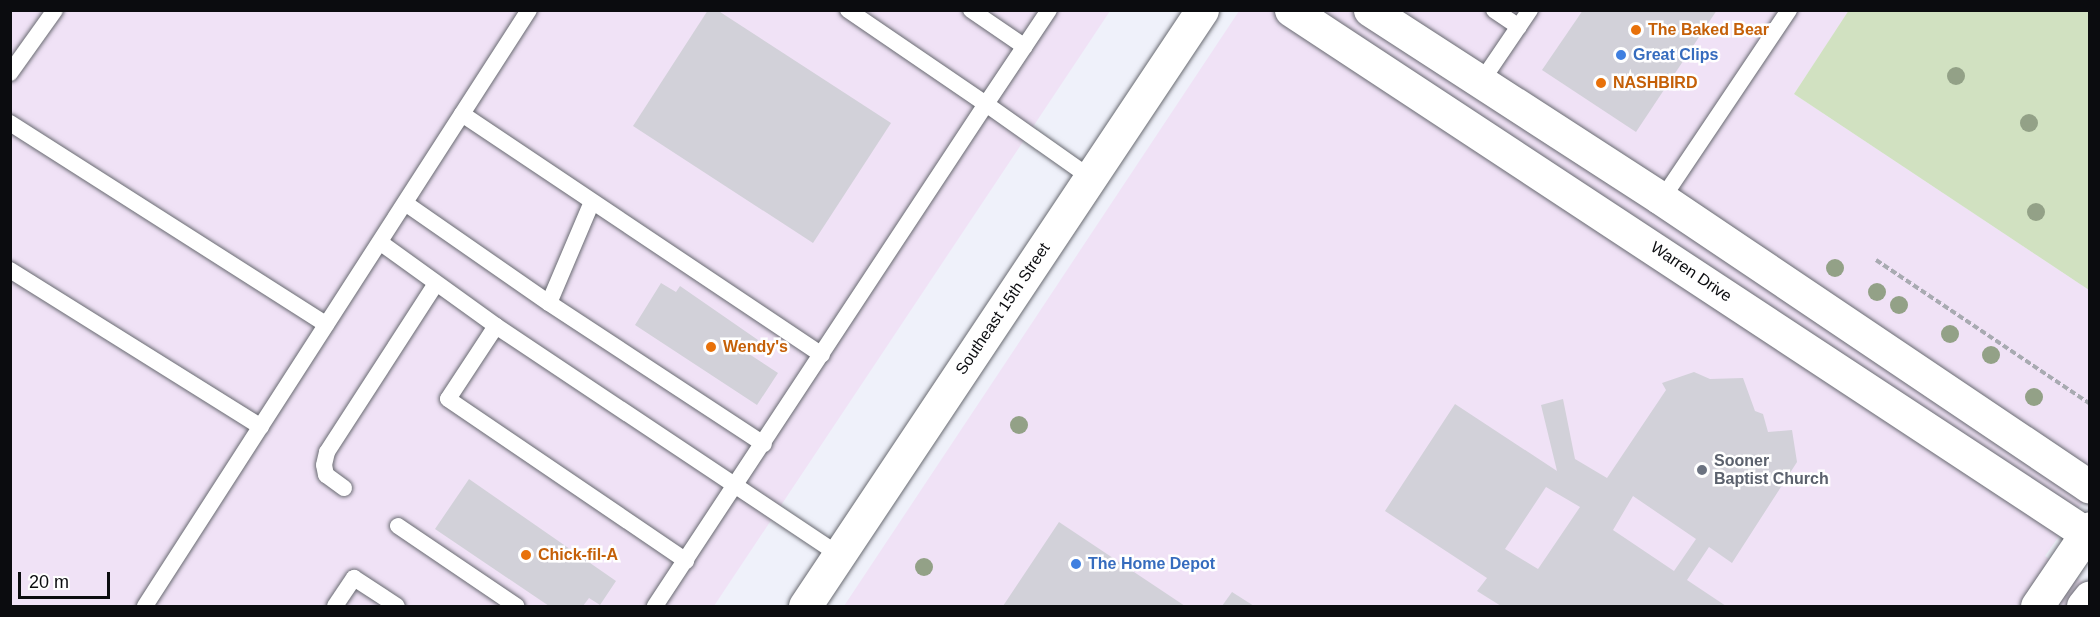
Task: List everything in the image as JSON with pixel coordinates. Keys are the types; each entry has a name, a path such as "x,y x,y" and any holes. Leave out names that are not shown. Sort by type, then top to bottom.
{"street":[{"name":"Southeast 15th Street","path":"805,606 1202,10"},
{"name":"Warren Drive","path":"1291,10 2088,533"},
{"path":"1370,10 1660,198 2090,486"},
{"path":"1636,235 1660,198"},
{"path":"1901,411 1924,376"},
{"path":"2037,606 2088,533"},
{"path":"2083,606 2090,597"}],"lane":[{"path":"12,69 55,10"},
{"path":"145,606 529,10"},
{"path":"848,10 1090,178"},
{"path":"971,10 1025,46"},
{"path":"655,606 735,489 1049,10"},
{"path":"1494,10 1519,27"},
{"path":"1481,82 1530,10"},
{"path":"1660,198 1789,10"},
{"path":"462,114 591,204 822,355"},
{"path":"10,123 326,324"},
{"path":"405,203 549,303 764,444"},
{"path":"549,303 591,204"},
{"path":"381,243 435,285 735,489 839,555"},
{"path":"10,270 261,427"},
{"path":"344,488 326,475 327,452 435,285"},
{"path":"496,326 448,399 686,561"},
{"path":"398,526 516,606"},
{"path":"335,606 354,578 397,606"}],"path":[{"path":"1876,260 2090,404"}],"shaded area":[{"path":"10,11 1110,11 714,606 11,606"},
{"path":"1239,11 1849,11 1794,94 2089,290 2089,493 2045,556 2089,586 2089,606 844,606"}],"green space":[{"path":"1849,10 2089,11 2089,290 1794,94"}],"building":[{"path":"708,10 717,10 891,123 813,243 633,126"},
{"path":"1583,10 1717,10 1636,132 1542,70"},
{"name":"Wendy's","path":"661,283 676,292 680,286 758,340 749,354 778,373 757,405 635,325"},
{"path":"1694,372 1710,379 1743,378 1755,411 1763,414 1768,432 1792,430 1797,462 1732,563 1709,547 1687,580 1726,606 1501,606 1477,591 1487,578 1385,511 1455,404 1557,471 1541,405 1563,399 1575,459 1607,478 1666,390 1662,383","holes":["1546,487 1580,507 1538,569 1505,549","1633,496 1696,539 1674,571 1613,530"]},
{"name":"Chick-fil-A","path":"469,479 616,581 600,605 589,598 583,606 549,606 435,529"},
{"name":"The Home Depot","path":"1059,522 1185,606 1003,606"},
{"name":"The Home Depot","path":"1232,592 1254,606 1222,606"}],"place":[{"name":"The Baked Bear","path":"1636,30"},
{"name":"Great Clips","path":"1621,55"},
{"name":"NASHBIRD","path":"1601,83"},
{"name":"Wendy's","path":"711,347"},
{"name":"Sooner Baptist Church","path":"1702,470"},
{"name":"Chick-fil-A","path":"526,555"},
{"name":"The Home Depot","path":"1076,564"}]}
